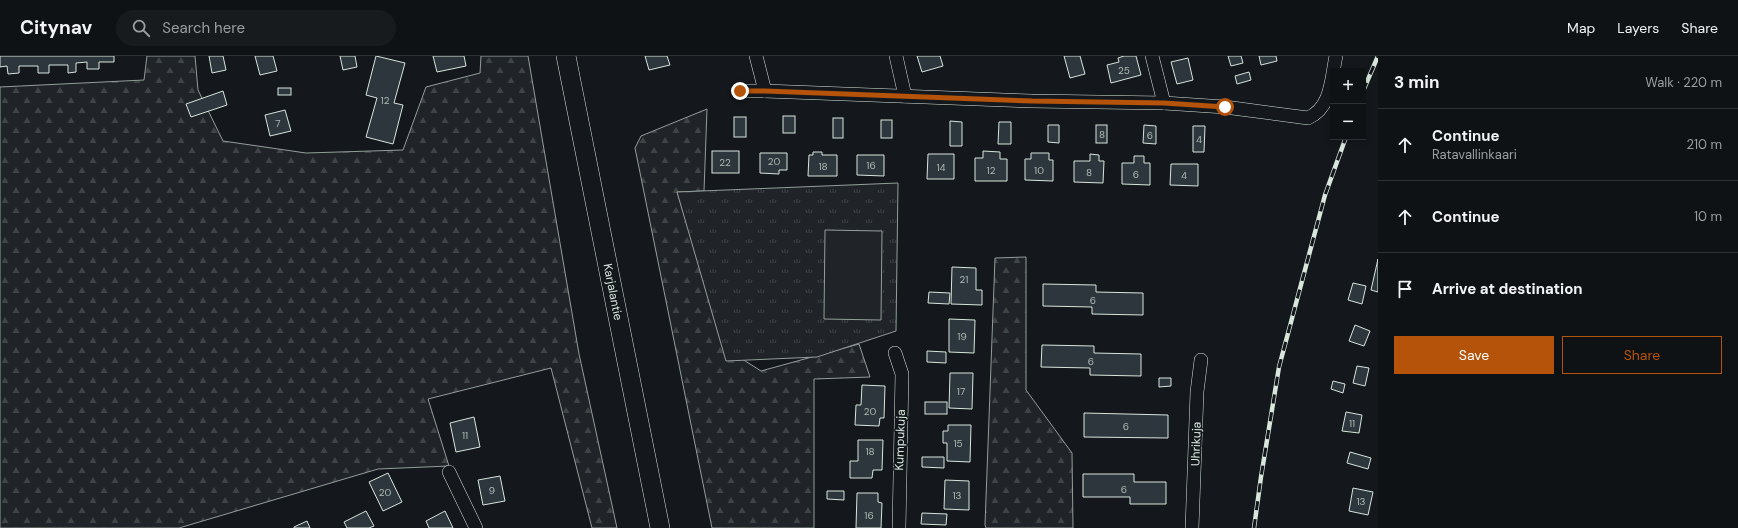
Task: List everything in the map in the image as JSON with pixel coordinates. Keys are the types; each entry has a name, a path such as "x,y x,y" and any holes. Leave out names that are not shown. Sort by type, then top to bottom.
{"main road":[{"name":"Karjalantie","path":"566,56 660,528"}],"street":[{"path":"756,56 765,91"},
{"path":"896,56 904,96"},
{"path":"1152,56 1164,103"},
{"path":"740,91 1032,101 1164,103 1225,107 1308,118 1318,113 1326,103 1336,56"},
{"name":"Kumpukuja","path":"895,353 902,374 899,528"},
{"name":"Uhrikuja","path":"1192,528 1197,392 1201,360"},
{"path":"449,472 476,528"}],"green space":[{"path":"147,56 195,56 198,90 223,141 306,153 403,150 426,87 480,73 481,56 528,56 579,354 617,528 592,528 551,368 428,399 449,466 378,469 179,528 0,528 0,87 144,80"},
{"path":"707,109 704,191 677,192 728,350 761,371 859,344 870,377 814,379 814,528 712,528 635,148 641,136"},
{"path":"898,183 896,331 817,357 726,361 677,192"},
{"path":"825,230 882,231 881,320 824,319"},
{"path":"1026,257 1026,390 1072,453 1073,528 986,528 985,525 995,258"}],"building":[{"path":"0,56 114,56 114,62 99,62 99,69 87,69 87,62 76,63 76,72 68,73 68,65 49,65 49,73 38,73 38,66 19,66 19,73 8,74 7,66 0,67"},
{"path":"209,56 223,56 226,70 212,73"},
{"path":"255,56 273,56 277,71 260,75"},
{"path":"340,56 355,56 357,67 343,70"},
{"path":"376,56 405,63 394,103 403,105 393,144 366,137 377,98 366,95"},
{"path":"433,56 464,56 466,66 437,72"},
{"path":"645,56 667,56 670,65 649,70"},
{"path":"917,56 940,56 943,66 922,72"},
{"path":"1064,56 1080,56 1085,74 1070,78"},
{"path":"1124,56 1136,56 1141,75 1111,83 1107,65 1119,62 1118,58"},
{"path":"1228,56 1241,56 1243,63 1231,66"},
{"path":"1259,56 1276,56 1277,61 1261,65"},
{"path":"1188,58 1193,80 1177,84 1171,62"},
{"path":"1249,72 1251,80 1237,84 1235,76"},
{"path":"278,88 291,88 291,95 278,95"},
{"path":"223,91 227,105 191,117 186,104"},
{"path":"285,110 291,131 270,136 265,115"},
{"path":"783,116 795,116 795,133 783,133"},
{"path":"734,117 746,117 746,137 734,137"},
{"path":"833,118 843,118 843,138 833,138"},
{"path":"881,120 892,120 892,138 881,138"},
{"path":"950,121 962,122 962,146 950,146"},
{"path":"999,122 1011,122 1011,144 998,144"},
{"path":"1048,125 1059,125 1059,143 1048,142"},
{"path":"1096,125 1107,125 1107,143 1096,143"},
{"path":"1144,125 1156,126 1156,144 1143,143"},
{"path":"1193,126 1205,126 1204,152 1193,152"},
{"path":"712,151 739,151 739,173 712,173"},
{"path":"983,151 1000,152 1000,159 1007,159 1007,181 975,181 975,158 983,158"},
{"path":"813,152 822,152 822,155 837,155 837,176 808,176 809,155 813,155"},
{"path":"760,153 787,153 787,170 779,170 779,174 760,173"},
{"path":"1031,153 1049,153 1049,160 1053,160 1053,181 1025,180 1025,159 1031,159"},
{"path":"928,154 954,154 954,179 927,179"},
{"path":"1090,154 1099,155 1099,161 1104,161 1103,183 1074,182 1074,161 1090,161"},
{"path":"857,155 884,155 884,176 857,175"},
{"path":"1134,156 1144,156 1144,163 1150,163 1150,185 1122,184 1122,163 1134,163"},
{"path":"1171,164 1198,164 1198,186 1170,185"},
{"path":"1378,259 1378,292 1371,290"},
{"path":"952,267 976,268 976,290 982,290 982,305 951,304"},
{"path":"1353,283 1366,286 1362,304 1348,300"},
{"path":"1043,284 1096,285 1096,292 1143,293 1143,315 1092,314 1092,307 1043,306"},
{"path":"929,292 950,293 949,304 928,303"},
{"path":"949,319 975,320 974,353 949,352"},
{"path":"1355,325 1370,331 1364,346 1349,341"},
{"path":"1042,345 1094,346 1094,353 1141,354 1141,376 1090,375 1090,368 1041,367"},
{"path":"927,351 946,352 946,363 927,362"},
{"path":"1357,366 1369,368 1365,386 1353,383"},
{"path":"950,373 973,373 972,409 949,408"},
{"path":"1159,378 1171,378 1171,386 1159,387"},
{"path":"1333,381 1345,384 1343,393 1331,389"},
{"path":"862,385 885,386 884,418 880,418 879,426 855,425 856,405 861,405"},
{"path":"925,402 947,402 947,414 925,414"},
{"path":"1346,412 1362,415 1359,433 1342,431"},
{"path":"1084,413 1168,415 1168,438 1084,437"},
{"path":"474,417 480,447 456,452 450,423"},
{"path":"948,425 971,425 970,462 947,461 947,443 943,443 943,431 948,431"},
{"path":"858,440 883,440 882,470 873,470 872,478 850,478 850,461 858,461"},
{"path":"1350,452 1371,458 1368,469 1347,463"},
{"path":"922,457 944,457 944,468 922,467"},
{"path":"388,473 402,502 383,511 369,482"},
{"path":"1083,474 1134,474 1134,482 1166,482 1166,504 1130,504 1130,497 1083,497"},
{"path":"500,476 505,501 483,505 478,480"},
{"path":"945,480 969,481 969,510 944,509"},
{"path":"1353,488 1373,492 1368,515 1349,511"},
{"path":"827,491 844,491 844,500 827,499"},
{"path":"857,493 878,493 878,502 882,503 881,528 856,528"},
{"path":"366,511 374,526 369,528 347,528 344,522"},
{"path":"445,511 453,528 429,528 426,521"},
{"path":"922,513 947,514 946,525 921,524"},
{"path":"307,521 310,528 294,528 294,527"}],"railway":[{"path":"1366,84 1378,56"},
{"path":"1254,528 1279,367 1325,195 1345,140"}],"route":[{"path":"740,91 1032,101 1164,103 1225,107"}]}
